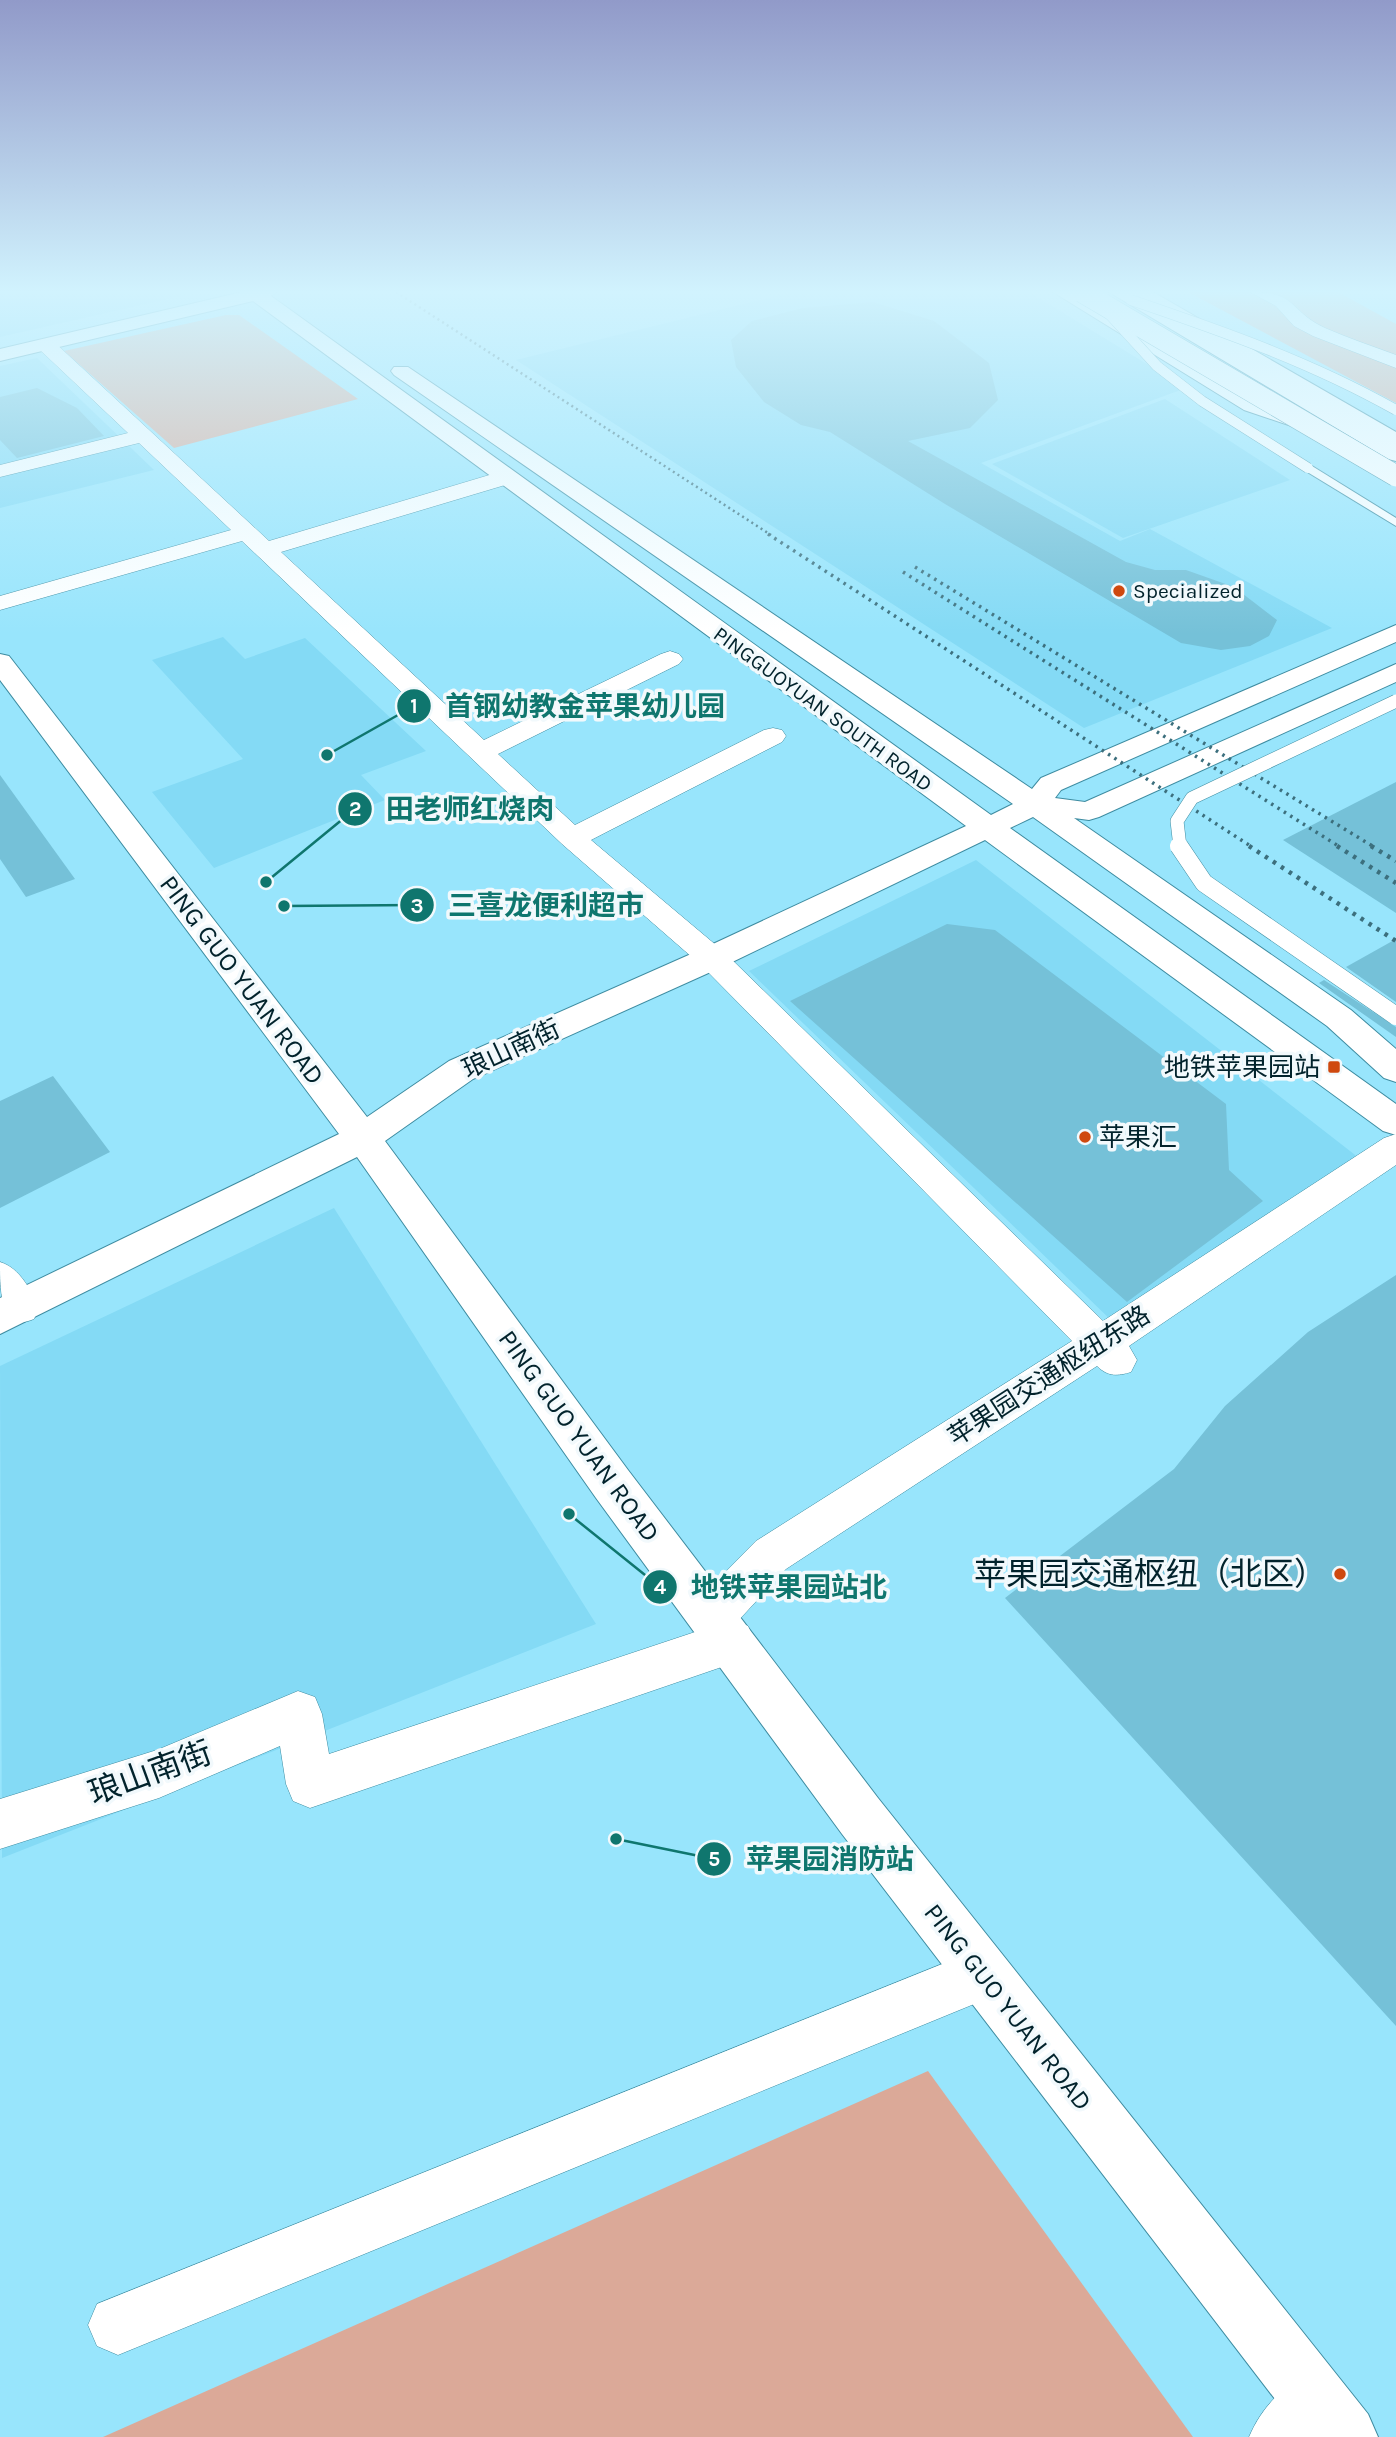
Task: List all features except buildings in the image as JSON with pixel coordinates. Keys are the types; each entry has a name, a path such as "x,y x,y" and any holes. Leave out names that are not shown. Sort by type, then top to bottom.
{"main road":[{"name":"PINGGUOYUAN SOUTH ROAD","path":"406,406 1319,1069 1396,1122"},
{"name":"PINGGUOYUAN SOUTH ROAD","path":"452,406 1035,805 1339,1018 1396,1069"},
{"path":"1251,406 1324,431"},
{"path":"1277,406 1396,475"},
{"path":"1282,406 1396,475"},
{"path":"1315,406 1396,454"},
{"path":"1335,406 1396,441"},
{"path":"1342,406 1354,416"},
{"path":"1396,633 1051,783 1035,805 1089,811 1396,672"},
{"name":"PING GUO YUAN ROAD","path":"0,662 363,1138 612,1484 982,1974 1314,2425"},
{"name":"琅山南街","path":"7,1300 363,1138 461,1070 712,958 1035,805"}],"street":[{"path":"110,406 572,838 712,958 1109,1351"},
{"path":"0,471 142,436"},
{"path":"0,603 503,478"},
{"path":"481,752 670,659"},
{"path":"572,838 773,736"},
{"name":"苹果园交通枢纽东路","path":"722,1629 771,1555 1109,1351 1396,1147"},
{"name":"琅山南街","path":"0,1824 159,1774 298,1714 310,1784 722,1629"},
{"path":"118,2325 982,1974"}],"lane":[{"path":"1210,406 1396,523"},
{"path":"1396,701 1192,798 1177,821 1178,844 1204,883 1396,1016"}],"shaded area":[{"path":"0,406 87,406 154,470 0,508"},
{"path":"126,406 333,406 174,448"},
{"path":"587,406 1138,406 981,463 1120,541 1150,529 1332,628 1084,728"},
{"path":"1147,406 1175,406 1290,480 1123,538 992,464"},
{"path":"223,637 245,659 305,638 426,751 361,775 385,800 214,868 152,792 243,759 152,660"},
{"name":"苹果汇","path":"976,860 1359,1158 1113,1322 749,971"},
{"path":"334,1208 596,1624 2,1858 0,1366"},
{"path":"928,2071 1193,2437 103,2437"}],"railway":[{"path":"572,406 771,535"},
{"path":"768,534 1252,847"},
{"path":"915,567 1374,847"},
{"path":"903,572 1340,847"},
{"path":"1249,846 1396,941"},
{"path":"1337,846 1396,883"},
{"path":"1371,846 1396,861"}],"place":[{"name":"Specialized","path":"1119,591"},
{"name":"首钢幼教金苹果幼儿园","path":"327,755"},
{"name":"田老师红烧肉","path":"266,882"},
{"name":"三喜龙便利超市","path":"284,906"},
{"name":"地铁苹果园站","path":"1334,1067"},
{"name":"苹果汇","path":"1085,1137"},
{"name":"地铁苹果园站北","path":"569,1514"},
{"name":"苹果园交通枢纽（北区）","path":"1340,1574"},
{"name":"苹果园消防站","path":"616,1839"}]}
